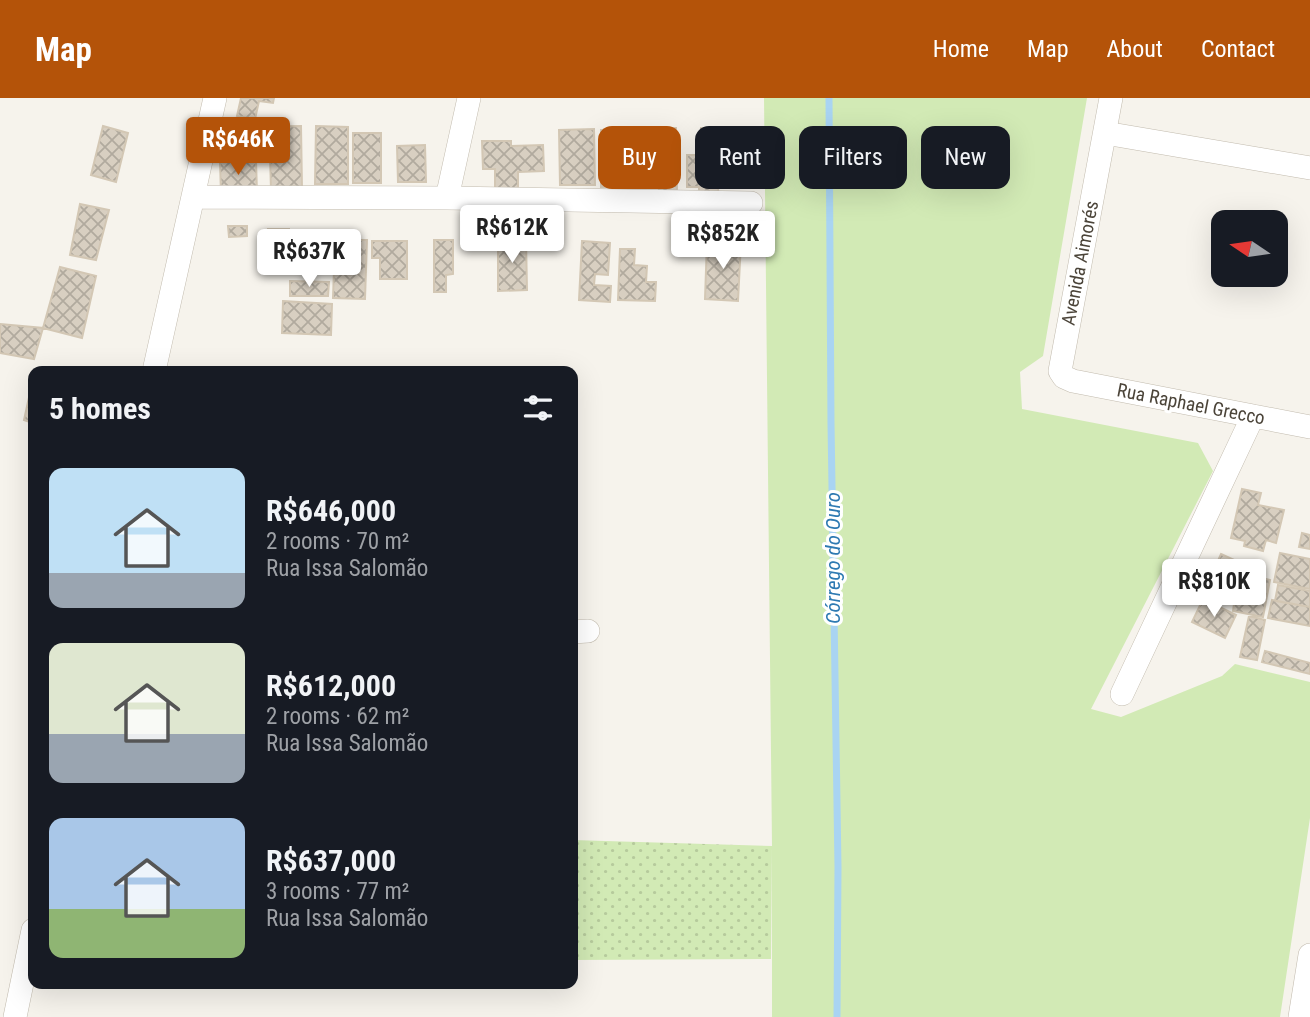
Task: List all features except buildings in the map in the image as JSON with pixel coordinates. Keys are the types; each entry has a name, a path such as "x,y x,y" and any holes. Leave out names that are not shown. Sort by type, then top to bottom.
{"street":[{"path":"155,366 215,98"},
{"path":"447,198 469,98"},
{"name":"Avenida Aimorés","path":"1073,381 1064,377 1060,371 1111,98"},
{"path":"1105,133 1310,168"},
{"path":"193,197 751,203"},
{"name":"Rua Raphael Grecco","path":"1073,381 1310,427"},
{"path":"1122,694 1253,416"},
{"path":"15,1017 28,954"},
{"path":"1300,1017 1307,993 1310,955"}],"green space":[{"path":"764,98 1087,98 1043,356 1020,372 1022,409 1198,443 1213,471 1091,709 1121,717 1222,676 1235,664 1310,682 1310,818 1280,1017 772,1017 765,189 785,189 785,126 764,126"},
{"path":"578,840 772,846 771,959 578,960"}],"waterway":[{"name":"Córrego do Ouro","path":"829,98 838,867 837,1017"}]}
